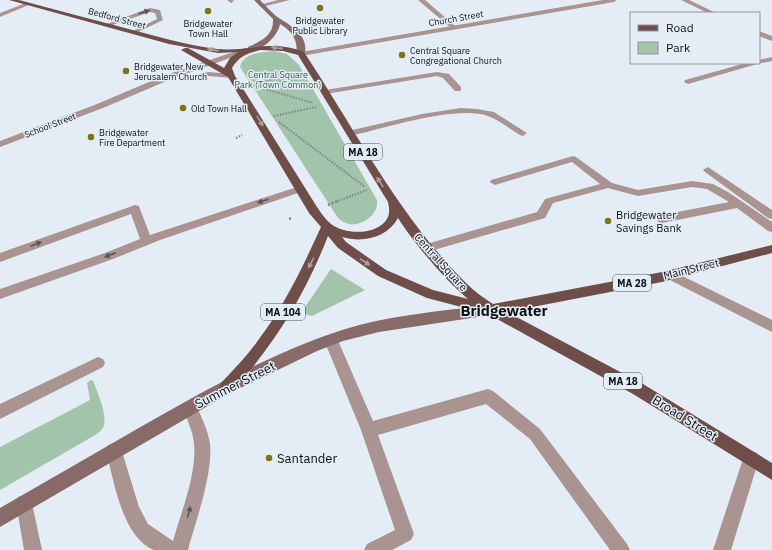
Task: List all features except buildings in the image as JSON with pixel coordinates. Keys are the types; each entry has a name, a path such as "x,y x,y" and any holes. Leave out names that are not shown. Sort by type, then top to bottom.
{"main road":[{"name":"Bedford Street","path":"12,0 169,42 218,51 230,52 251,49"},
{"path":"256,0 276,18 287,24 298,37 302,43 301,54"},
{"path":"231,76 228,68 236,58 270,38 276,32 276,18"},
{"name":"Bedford Street","path":"169,42 211,63 231,76"},
{"name":"MA 18","path":"251,49 260,47 278,48 301,54"},
{"name":"Central Square","path":"301,54 404,219 427,248 463,288 492,310"},
{"name":"Central Square","path":"231,76 313,210 342,245 382,273 431,294 492,310"},
{"path":"326,227 350,236 367,236 374,234 388,225 392,219 394,213 393,201"},
{"name":"MA 104","path":"226,388 253,358 275,327 314,258 326,227"},
{"name":"Main Street","path":"492,310 670,275 772,249"},
{"name":"Summer Street","path":"0,518 226,388 301,352 332,340 380,326 492,310"},
{"name":"Broad Street","path":"492,310 638,389 772,472"}],"street":[{"path":"262,5 287,0"},
{"path":"421,0 453,27"},
{"name":"Church Street","path":"301,54 614,0"},
{"path":"684,0 711,12"},
{"path":"0,15 28,4"},
{"path":"107,25 146,10 158,11 160,20 134,32"},
{"path":"760,33 772,39"},
{"name":"School Street","path":"0,144 100,106 166,78 251,49"},
{"path":"760,62 772,59"},
{"path":"688,82 751,64"},
{"name":"School Street","path":"100,106 197,76 212,74 231,76"},
{"path":"325,92 437,74 446,76 458,89"},
{"path":"351,133 441,113 469,111 490,114 523,133"},
{"path":"495,182 573,158 608,185 638,194 692,184 708,186 724,194 772,228"},
{"path":"708,170 772,215"},
{"path":"427,248 541,215 549,201 608,185"},
{"path":"0,294 109,256 146,241 300,189"},
{"path":"662,219 739,204"},
{"path":"0,258 57,236 135,209 146,241"},
{"path":"670,275 772,326"},
{"path":"332,340 369,430 405,534 372,550"},
{"path":"0,412 98,363"},
{"path":"369,430 488,396 535,434 621,550"},
{"path":"179,550 194,497 202,446 190,408"},
{"path":"114,452 131,511 142,530 170,550"},
{"path":"722,550 751,459"},
{"path":"24,503 33,550"}],"path":[{"path":"312,70 251,84 316,104"},
{"path":"323,106 272,116 363,187 371,189 327,206"},
{"path":"236,138 242,135"}],"green space":[{"name":"Central Square Park (Town Common)","path":"274,51 287,54 299,65 377,200 377,205 373,214 365,221 349,224 338,218 240,67 242,62 249,56"},
{"path":"331,269 365,290 312,316 301,313"},
{"path":"91,380 93,381 104,411 105,418 103,428 93,436 0,490 0,447 90,400 87,383"}],"place":[{"name":"Bridgewater Public Library","path":"320,8"},
{"name":"Bridgewater Town Hall","path":"208,11"},
{"name":"Central Square Congregational Church","path":"402,55"},
{"name":"Bridgewater New Jerusalem Church","path":"126,71"},
{"name":"Old Town Hall","path":"183,108"},
{"name":"Bridgewater Fire Department","path":"91,137"},
{"name":"Bridgewater Savings Bank","path":"608,221"},
{"name":"Santander","path":"269,458"}],"district":[{"name":"Bridgewater","path":"504,310"}]}
